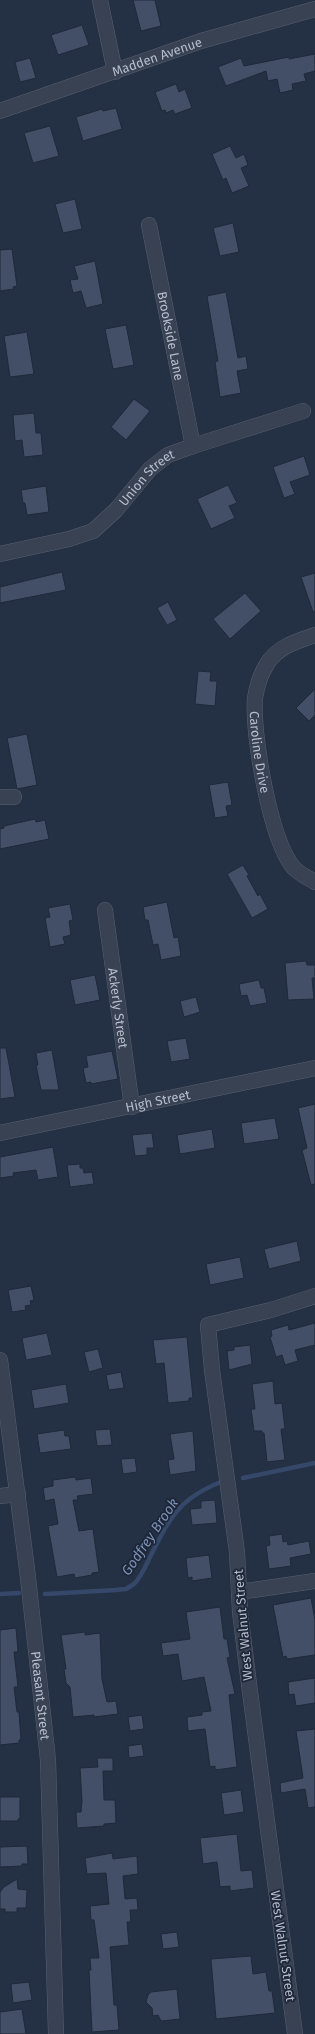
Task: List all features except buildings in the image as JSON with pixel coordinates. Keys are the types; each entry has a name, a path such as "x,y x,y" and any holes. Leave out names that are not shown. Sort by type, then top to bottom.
{"street":[{"path":"100,0 115,72"},
{"name":"Madden Avenue","path":"0,111 201,41 315,10"},
{"name":"Brookside Lane","path":"149,225 193,446"},
{"name":"Union Street","path":"0,554 69,539 93,531 116,510 150,470 168,455 303,411"},
{"name":"Caroline Drive","path":"315,635 282,648 267,662 260,676 256,699 255,721 261,769 277,838 293,867 315,882"},
{"name":"Ackerly Street","path":"105,910 132,1106"},
{"name":"High Street","path":"0,1133 315,1068"},
{"name":"West Walnut Street","path":"295,2034 251,1706 239,1592 237,1552 212,1370 208,1325 271,1310 315,1296"},
{"name":"Pleasant Street","path":"0,1360 18,1494 48,1760 56,2034"},
{"path":"0,1496 18,1494"},
{"path":"239,1592 315,1581"}],"waterway":[{"name":"Godfrey Brook","path":"243,1478 315,1463"},
{"name":"Godfrey Brook","path":"45,1594 126,1589 134,1584 142,1574 164,1530 178,1510 195,1495 221,1482"},
{"name":"Godfrey Brook","path":"0,1594 19,1593"}]}
